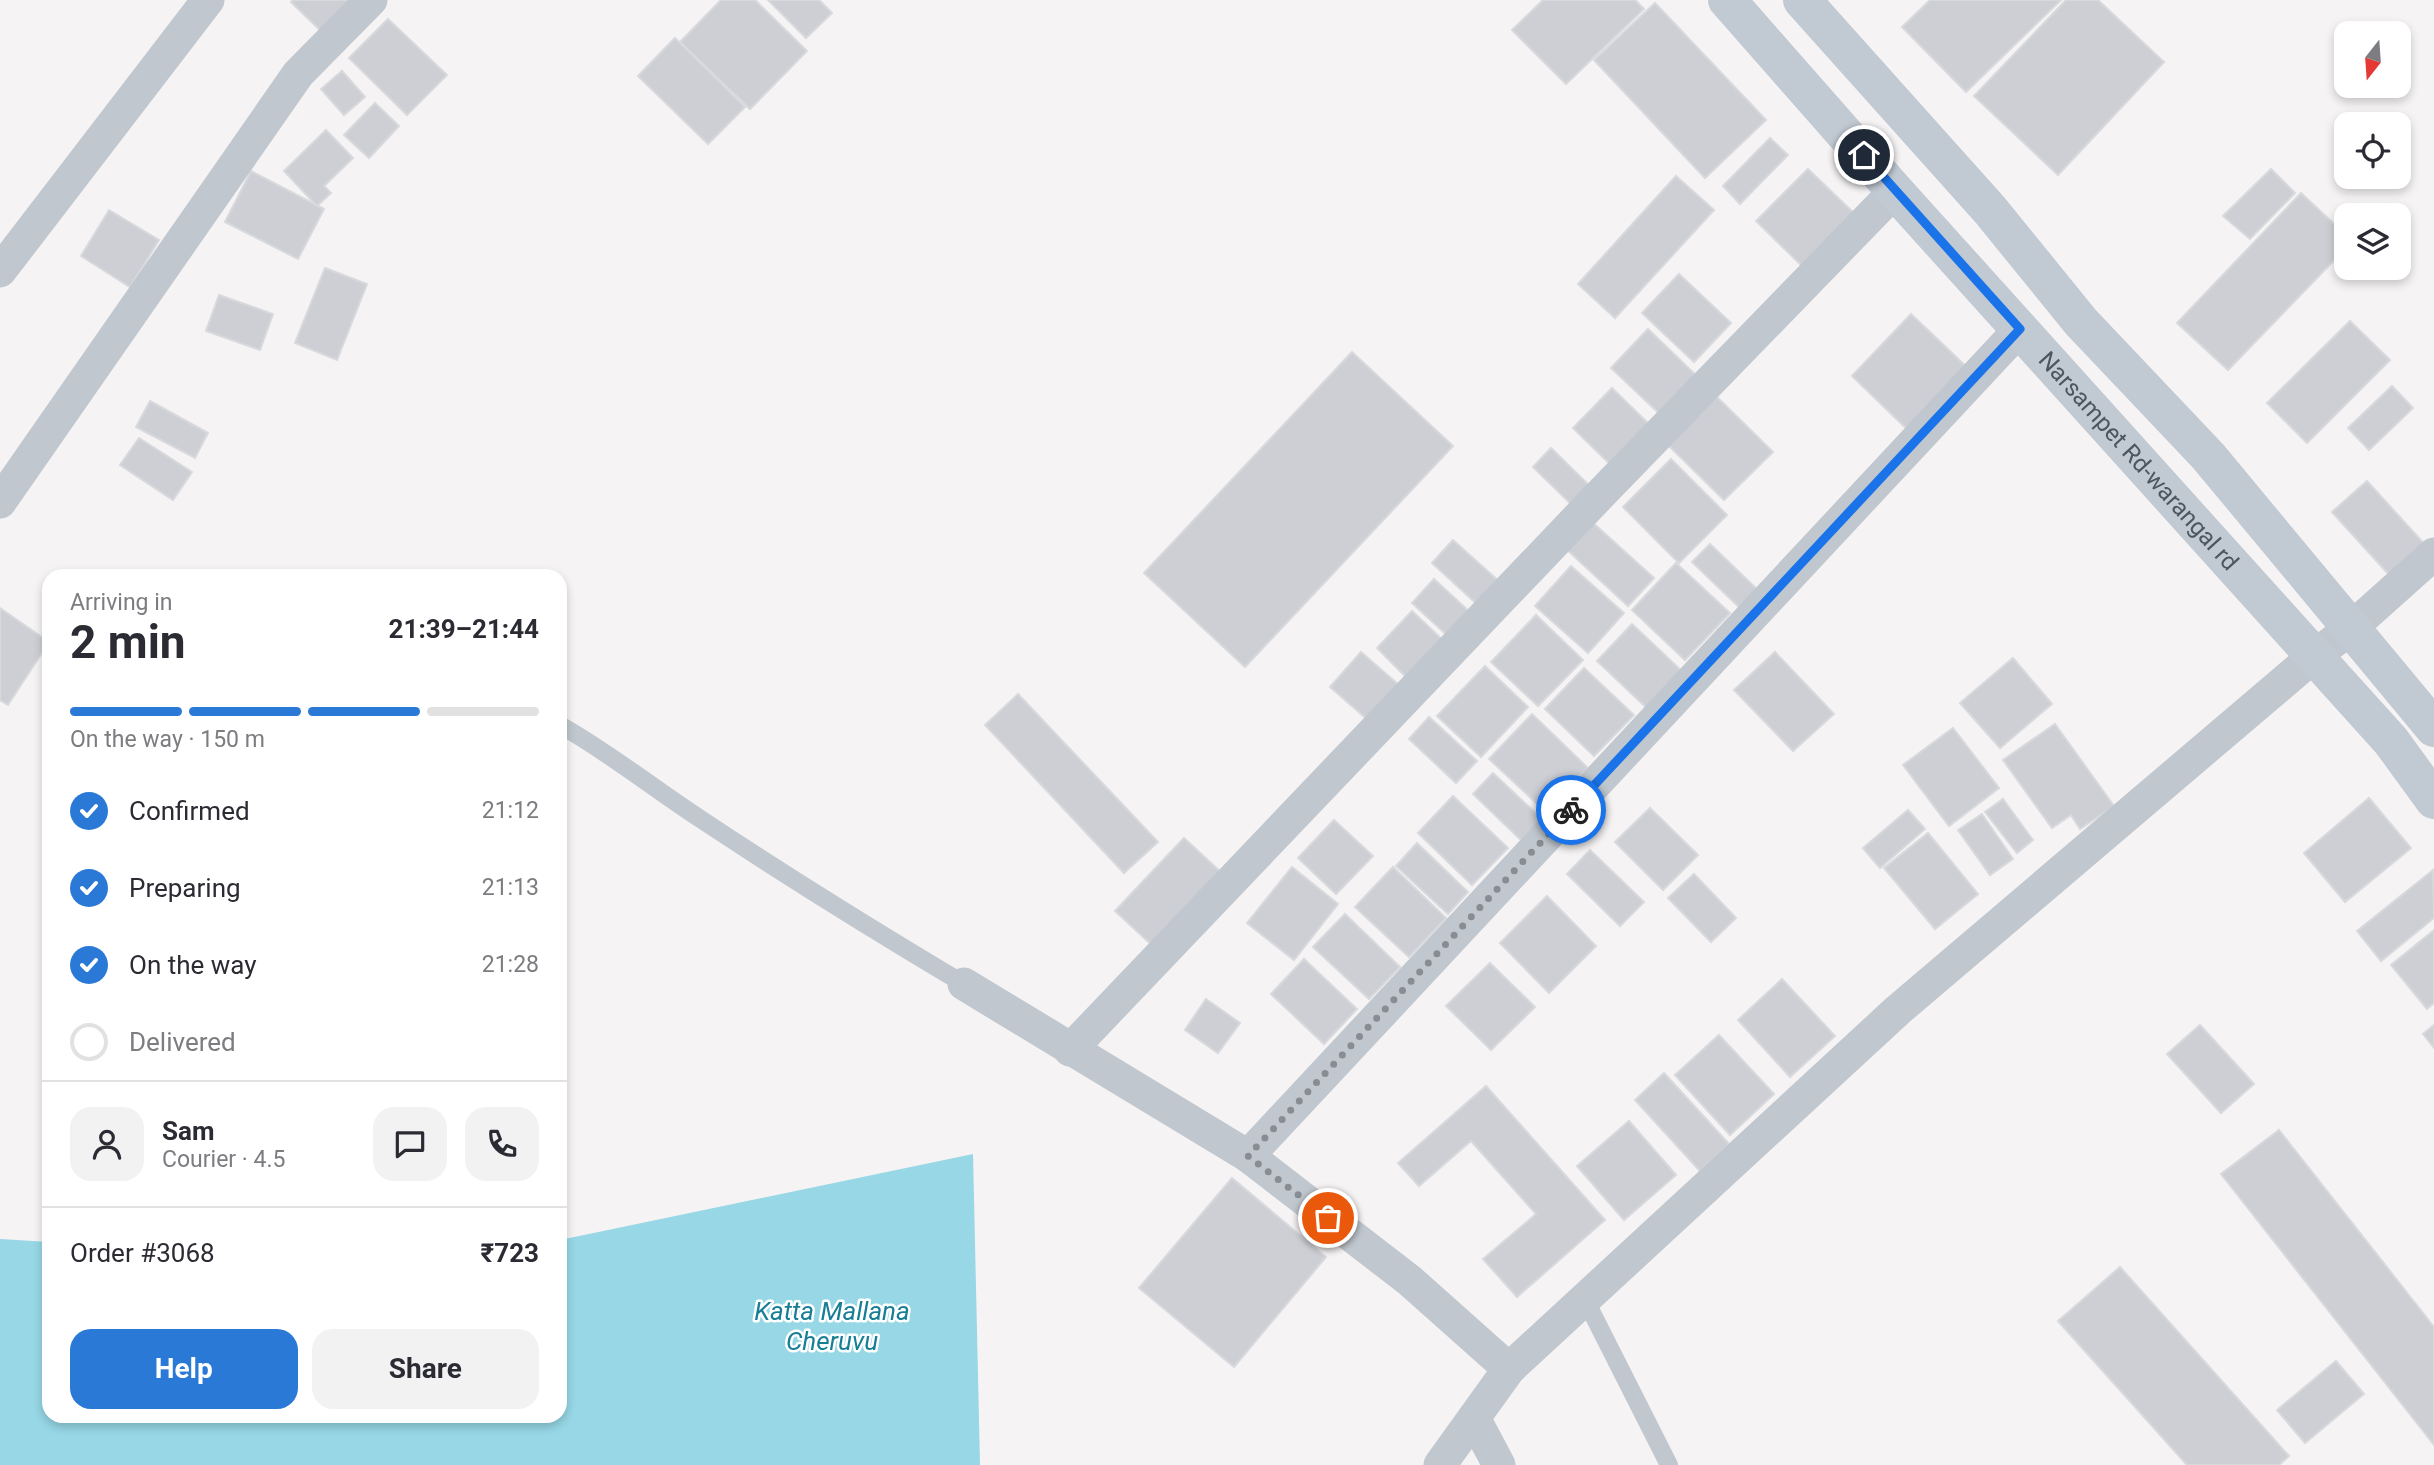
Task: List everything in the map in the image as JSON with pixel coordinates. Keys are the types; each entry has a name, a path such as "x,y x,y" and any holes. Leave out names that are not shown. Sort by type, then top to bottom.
{"main road":[{"name":"Narsampet Rd-warangal rd","path":"1727,0 1895,191 2390,741 2434,800"},
{"name":"Narsampet Rd-warangal rd","path":"1802,0 1981,200 2081,322 2208,456 2434,728"}],"street":[{"path":"0,271 208,0"},
{"path":"0,502 298,74 371,0"},
{"path":"1070,1050 1593,502 1895,191"},
{"path":"1248,1156 2020,329"},
{"path":"1440,1465 1509,1369 1898,1010 2313,657 2350,629 2434,554"},
{"path":"964,984 1248,1156 1409,1280 1509,1369"},
{"path":"1474,1418 1499,1465"}],"lane":[{"path":"567,729 597,746 667,797 832,906 964,984"},
{"path":"1585,1299 1669,1465"}],"water":[{"name":"Katta Mallana Cheruvu","path":"973,1154 980,1465 0,1465 0,1239 42,1242 42,1423 567,1423 567,1239"}],"building":[{"path":"359,0 325,35 291,2"},
{"path":"721,0 755,0 807,51 750,109 680,42"},
{"path":"768,0 819,0 832,13 806,38"},
{"path":"1543,0 1635,0 1644,9 1566,84 1512,30"},
{"path":"1930,0 2061,0 1966,92 1902,27"},
{"path":"2066,0 2098,0 2164,62 2058,175 1974,96"},
{"path":"1655,3 1766,120 1705,178 1594,60"},
{"path":"388,19 447,75 407,115 349,58"},
{"path":"675,38 745,107 708,144 638,76"},
{"path":"342,71 365,97 344,115 321,89"},
{"path":"375,103 399,126 369,158 344,135"},
{"path":"326,130 353,158 324,186 331,193 317,206 284,171"},
{"path":"1770,138 1788,155 1740,204 1723,186"},
{"path":"1808,169 1856,215 1804,268 1756,221"},
{"path":"2271,169 2295,193 2250,239 2223,216"},
{"path":"251,171 324,209 298,259 225,222"},
{"path":"1676,176 1714,210 1615,318 1578,284"},
{"path":"2301,193 2334,224 2334,260 2228,370 2177,323"},
{"path":"109,210 159,240 130,287 81,256"},
{"path":"325,268 367,284 337,360 295,343"},
{"path":"1679,274 1731,323 1694,362 1642,313"},
{"path":"219,295 273,314 260,350 206,331"},
{"path":"1911,314 1971,371 1911,433 1852,376"},
{"path":"2350,321 2390,360 2307,443 2267,403"},
{"path":"1648,329 1700,379 1663,417 1611,368"},
{"path":"1352,352 1453,446 1245,667 1144,573"},
{"path":"2392,386 2413,408 2369,450 2348,428"},
{"path":"1612,388 1655,430 1616,470 1573,428"},
{"path":"1717,397 1773,452 1724,500 1668,445"},
{"path":"150,401 208,433 195,458 136,427"},
{"path":"139,438 192,472 173,500 120,465"},
{"path":"1551,448 1597,493 1578,511 1533,467"},
{"path":"1671,459 1727,515 1679,563 1623,507"},
{"path":"2367,481 2427,547 2392,578 2332,512"},
{"path":"1591,521 1654,578 1628,606 1565,548"},
{"path":"1453,540 1501,583 1479,606 1432,563"},
{"path":"1710,544 1759,591 1742,610 1692,562"},
{"path":"1676,563 1730,613 1685,660 1632,610"},
{"path":"1571,566 1624,613 1588,653 1535,606"},
{"path":"1434,579 1472,614 1450,638 1412,603"},
{"path":"0,608 42,637 42,653 8,705 0,700"},
{"path":"1412,611 1447,644 1410,681 1377,648"},
{"path":"1536,615 1583,660 1538,706 1491,662"},
{"path":"1632,624 1685,674 1650,711 1597,661"},
{"path":"1361,652 1399,685 1368,720 1330,687"},
{"path":"1775,652 1834,714 1793,751 1734,690"},
{"path":"2013,658 2052,704 2000,748 1960,703"},
{"path":"1485,666 1528,707 1481,757 1437,716"},
{"path":"1584,668 1634,715 1594,756 1545,709"},
{"path":"1018,694 1158,842 1124,873 985,725"},
{"path":"1532,714 1588,768 1546,812 1489,759"},
{"path":"1429,717 1477,761 1456,783 1409,739"},
{"path":"2055,724 2114,806 2080,829 2071,815 2052,828 2003,760"},
{"path":"1953,728 1999,788 1949,826 1903,765"},
{"path":"1493,773 1544,821 1523,842 1473,794"},
{"path":"1453,796 1508,848 1472,885 1418,833"},
{"path":"2369,798 2411,848 2345,902 2304,853"},
{"path":"2003,799 2033,840 2017,853 1985,812"},
{"path":"1650,808 1698,855 1663,890 1615,842"},
{"path":"1908,810 1925,829 1880,868 1863,848"},
{"path":"1982,814 2013,859 1990,875 1958,830"},
{"path":"1334,820 1373,856 1336,894 1298,858"},
{"path":"1928,833 1978,894 1935,929 1884,868"},
{"path":"1184,838 1223,874 1154,947 1115,911"},
{"path":"1417,843 1468,892 1448,914 1396,866"},
{"path":"1590,850 1644,902 1620,926 1567,874"},
{"path":"1292,867 1338,904 1294,960 1247,923"},
{"path":"1393,867 1446,918 1409,957 1355,907"},
{"path":"2433,870 2434,918 2381,961 2357,931"},
{"path":"1694,874 1736,918 1711,942 1668,898"},
{"path":"1547,896 1596,946 1549,993 1500,943"},
{"path":"1345,914 1400,967 1369,999 1313,947"},
{"path":"2434,930 2434,1003 2427,1009 2391,965"},
{"path":"1304,959 1357,1009 1324,1044 1271,994"},
{"path":"1490,963 1535,1007 1491,1050 1446,1006"},
{"path":"1782,979 1835,1036 1790,1077 1738,1020"},
{"path":"1206,999 1240,1023 1218,1053 1185,1030"},
{"path":"2200,1025 2254,1084 2221,1113 2167,1054"},
{"path":"2434,1025 2434,1048 2423,1034"},
{"path":"1719,1035 1774,1094 1730,1135 1675,1075"},
{"path":"1664,1073 1729,1144 1700,1171 1635,1100"},
{"path":"1486,1086 1605,1220 1517,1297 1483,1259 1536,1214 1471,1141 1419,1186 1398,1163"},
{"path":"1629,1121 1676,1175 1624,1220 1577,1166"},
{"path":"2279,1130 2434,1327 2434,1445 2221,1174"},
{"path":"1232,1178 1326,1257 1234,1367 1139,1288"},
{"path":"2120,1267 2289,1456 2279,1465 2187,1465 2058,1321"},
{"path":"2336,1361 2364,1394 2305,1443 2277,1410"}],"way so far":[{"path":"1328,1218 1248,1156 1571,810"}],"route":[{"path":"1571,810 2020,329 1864,155"}]}
